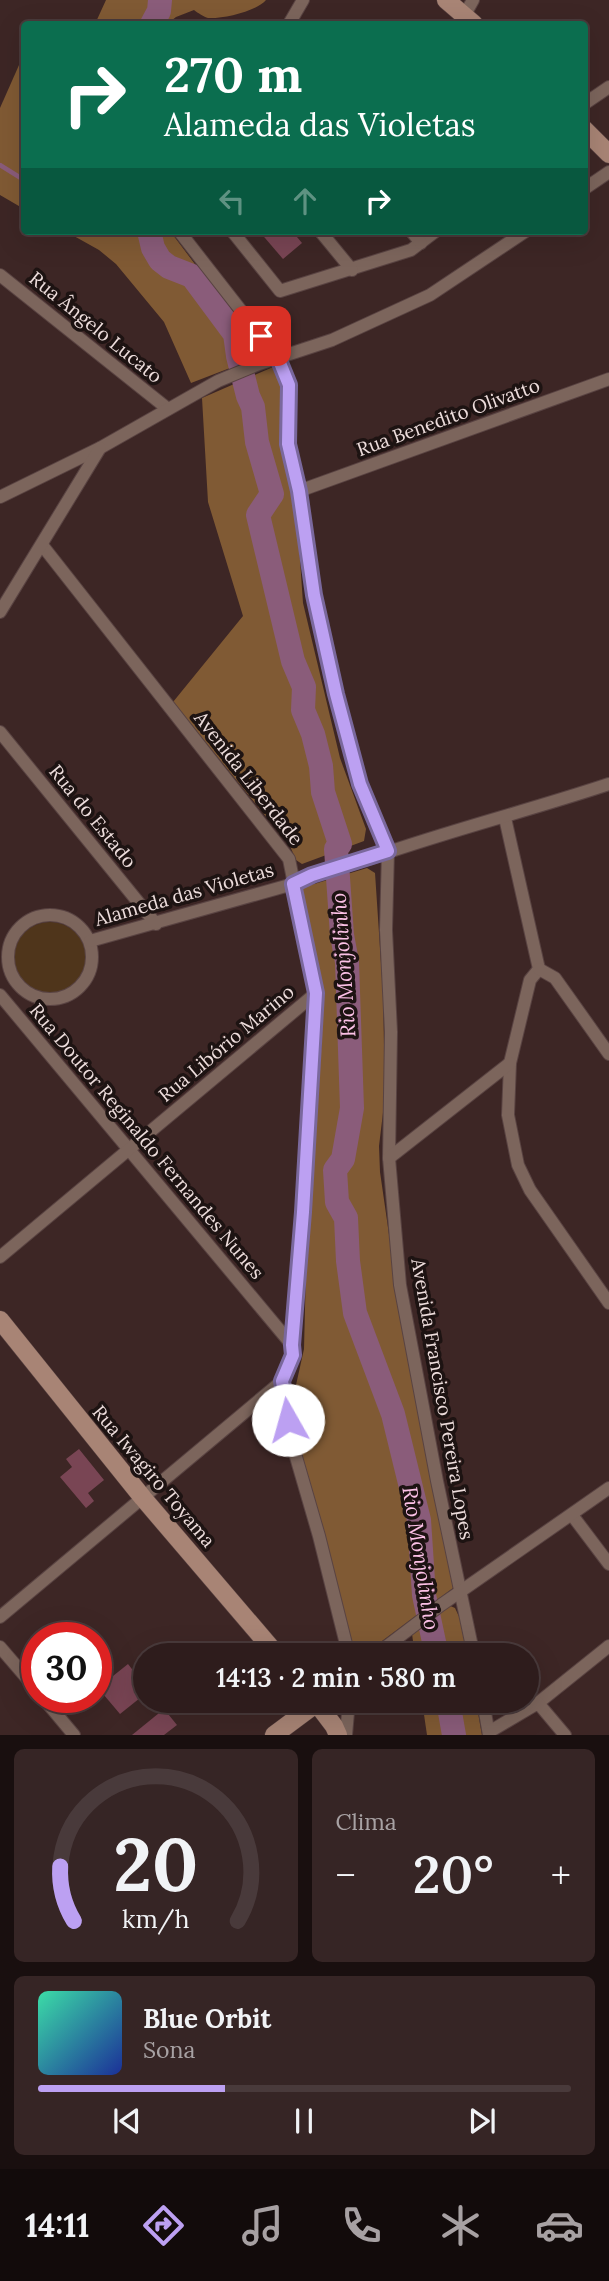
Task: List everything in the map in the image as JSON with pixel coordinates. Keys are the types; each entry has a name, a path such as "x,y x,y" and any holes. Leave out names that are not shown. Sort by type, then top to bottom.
{"street":[{"path":"291,21 303,0"},
{"path":"446,0 470,13"},
{"path":"588,101 609,87"},
{"path":"588,133 609,154"},
{"path":"588,186 609,172"},
{"name":"Avenida Francisco Pereira Lopes","path":"182,235 278,358 289,385 288,444 299,491 314,595 360,784 388,851 386,930 391,1032 388,1158 400,1285 471,1643"},
{"path":"235,235 279,291 411,250 431,235"},
{"path":"323,235 352,270"},
{"path":"414,235 421,243"},
{"path":"0,498 100,448 218,381 258,363 332,340 430,295 520,235"},
{"name":"Rua Ângelo Lucato","path":"0,275 168,410"},
{"name":"Rua Benedito Olivatto","path":"299,491 609,379"},
{"path":"0,612 100,448"},
{"name":"Avenida Liberdade","path":"42,545 289,859 316,993 293,1355 282,1381 294,1450 346,1643"},
{"name":"Rua do Estado","path":"0,732 156,924"},
{"name":"Alameda das Violetas","path":"90,941 293,884 312,875 388,851 608,787"},
{"path":"505,818 539,969 555,978 609,1054"},
{"path":"51,914 67,918 81,927 90,941 93,958 89,974 80,988 66,996 50,999 33,996 5,975 11,940 20,926 34,917 51,914"},
{"path":"539,969 530,980 510,1063 508,1115 518,1165 530,1190 609,1303"},
{"name":"Rua Libório Marino","path":"0,1257 316,993"},
{"name":"Rua Doutor Reginaldo Fernandes Nunes","path":"0,995 292,1345"},
{"path":"388,1158 510,1063"},
{"name":"Rua Iwagiro Toyama","path":"0,1320 143,1498 267,1643"},
{"path":"0,1617 282,1381"},
{"path":"391,1643 609,1488"},
{"path":"572,1516 609,1564"},
{"path":"539,1702 609,1646"},
{"path":"0,1647 21,1671"},
{"path":"539,1704 565,1735"},
{"path":"56,1713 74,1735"},
{"path":"274,1735 303,1713"},
{"path":"325,1713 338,1735"},
{"path":"346,1735 348,1713"},
{"path":"485,1713 489,1733 522,1713"}],"shaded area":[{"path":"106,0 266,0 248,11 222,17 208,18 194,10 171,21 96,21"},
{"path":"21,61 21,207 0,195 0,108"},
{"path":"72,235 173,235 240,324 256,358 191,383 164,322 116,264 99,250"},
{"path":"273,367 279,373 284,387 281,449 296,502 303,603 340,758 366,829 364,841 302,864 296,860 290,846 173,702 243,616 208,502 202,398"},
{"path":"367,868 375,873 383,993 385,1096 379,1146 380,1172 396,1283 453,1588 379,1643 350,1643 288,1398 296,1385 304,1349 306,1269 322,1036 321,992 301,888"},
{"path":"50,922 70,928 80,938 86,958 80,978 70,988 50,994 30,988 20,978 14,958 20,938 30,928"},
{"path":"448,1605 455,1608 461,1621 465,1643 413,1643 412,1634"},
{"path":"424,1713 478,1713 482,1735 427,1735"}],"building":[{"path":"262,235 295,235 302,243 283,259"},
{"path":"79,1449 104,1480 88,1493 94,1501 86,1508 60,1477 72,1467 66,1459"},
{"path":"128,1664 133,1670 133,1704 120,1714 112,1705 112,1677"},
{"path":"159,1713 167,1713 177,1725 164,1735 132,1735"}],"waterway":[{"name":"Rio Monjolinho","path":"154,21 159,11 160,0"},
{"path":"0,165 21,178"},
{"path":"148,235 152,236"},
{"name":"Rio Monjolinho","path":"150,235 160,260 169,267 192,276 235,334 238,356 253,407 257,442 272,494 258,515 293,661 304,687 303,710 313,734 321,766 323,792 340,844 336,849 342,935 347,962 352,1108 343,1159 335,1170 337,1202 346,1218 355,1313 393,1414 419,1520 424,1595 434,1643"},
{"name":"Rio Monjolinho","path":"450,1713 454,1735"}],"route":[{"path":"261,336 278,358 289,385 288,444 299,491 314,595 360,784 388,851 312,875 293,884 316,993 293,1355 282,1381 288,1420"}]}
